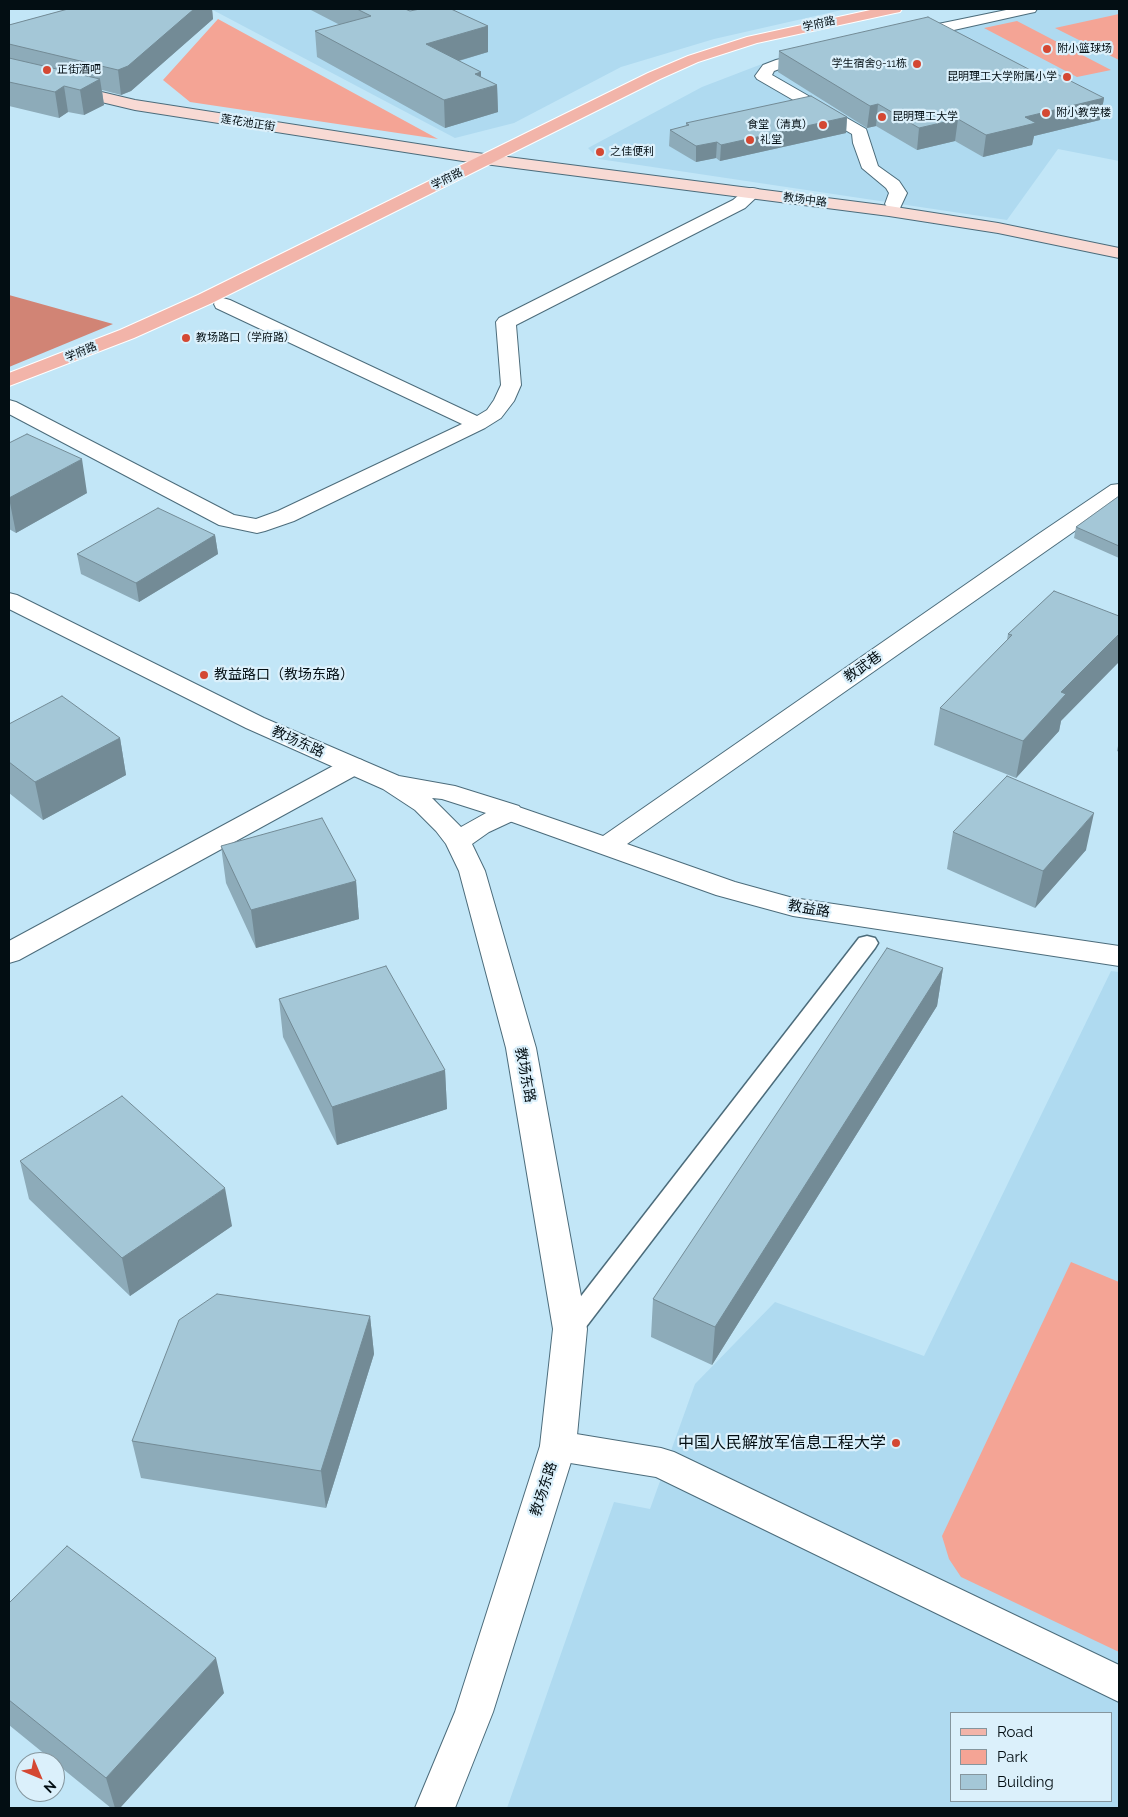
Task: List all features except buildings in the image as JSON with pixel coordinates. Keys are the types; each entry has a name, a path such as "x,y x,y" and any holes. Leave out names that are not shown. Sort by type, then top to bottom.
{"main road":[{"name":"学府路","path":"9,380 127,334 205,299 654,76 694,59 776,34 895,9"},
{"name":"莲花池正街","path":"9,75 135,106 488,158"},
{"name":"教场中路","path":"488,158 908,214 998,228 1119,253"}],"street":[{"path":"896,38 1030,9"},
{"path":"829,53 781,63 768,68 763,76 860,132 861,143 870,168 893,185 898,193 894,204"},
{"path":"756,86 774,82"},
{"path":"9,406 228,520 257,526 286,516 478,424 494,414 504,401 511,386 506,322 739,204 752,193"},
{"path":"223,304 478,424"},
{"name":"教武巷","path":"608,846 1119,490"},
{"name":"教场东路","path":"9,600 255,723 392,783 424,804 445,825 458,842 472,871 521,1048 570,1329 558,1446 474,1712 435,1808"},
{"path":"9,953 353,766"},
{"name":"教益路","path":"392,783 446,792 510,812 726,889 793,907 1119,956"},
{"path":"458,842 480,826 510,812"},
{"path":"570,1329 867,943"},
{"path":"558,1446 661,1463 1119,1684"}],"shaded area":[{"path":"211,9 846,9 714,39 621,67 514,123 455,138"},
{"name":"昆明理工大学","path":"1005,9 1119,9 1119,161 1058,149 1007,220 599,159 588,148 702,87 775,59"},
{"path":"9,295 113,324 9,367"},
{"name":"中国人民解放军信息工程大学","path":"1111,971 1119,972 1119,1808 507,1808 614,1502 650,1509 695,1384 775,1302 924,1356"}],"green space":[{"path":"1119,14 1119,60 1055,28"},
{"path":"218,19 438,139 190,102 163,80"},
{"name":"附小篮球场","path":"1017,21 1111,70 1077,77 984,28"},
{"path":"1071,1262 1119,1282 1119,1652 961,1577 949,1559 942,1536"}],"place":[{"name":"附小篮球场","path":"1047,49"},
{"name":"学生宿舍9-11栋","path":"917,64"},
{"name":"正街酒吧","path":"47,70"},
{"name":"昆明理工大学附属小学","path":"1067,77"},
{"name":"附小教学楼","path":"1046,113"},
{"name":"昆明理工大学","path":"882,117"},
{"name":"食堂（清真）","path":"823,125"},
{"name":"礼堂","path":"750,140"},
{"name":"之佳便利","path":"600,152"},
{"name":"教场路口（学府路）","path":"186,338"},
{"name":"教益路口（教场东路）","path":"204,675"},
{"name":"中国人民解放军信息工程大学","path":"896,1443"}]}
